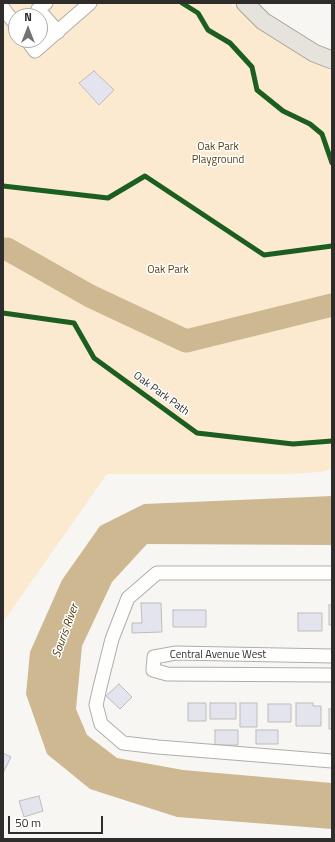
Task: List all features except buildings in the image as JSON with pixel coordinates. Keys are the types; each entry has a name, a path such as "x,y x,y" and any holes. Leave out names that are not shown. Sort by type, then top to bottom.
{"main road":[{"path":"245,3 263,21 314,53 332,60"}],"street":[{"path":"46,3 38,10 58,32"},
{"path":"48,40 90,3"},
{"path":"332,573 157,573 128,598 112,639 96,705 101,724 123,743 166,748 332,760"},
{"name":"Central Avenue West","path":"332,656 176,653 154,657 153,670 167,674 332,676"}],"green space":[{"name":"Oak Park","path":"3,3 229,3 332,72 332,469 320,472 289,474 107,474 3,622"}],"water":[{"name":"Souris River","path":"332,496 332,545 147,544 112,582 82,646 76,709 87,735 117,758 183,770 332,783 332,829 177,817 90,789 47,754 26,694 30,652 62,580 100,526 144,504"}],"waterway":[{"path":"3,249 7,249 90,296 186,341 332,305"}],"cycle path":[{"path":"182,3 198,13 208,30 230,43 252,67 257,90 283,111 310,124 322,134 332,163"},
{"path":"3,186 108,198 145,176 264,255 332,246"},
{"name":"Oak Park Path","path":"3,313 74,323 94,358 197,433 293,444 332,441"}],"park label":[{"name":"Oak Park Playground","path":"218,153"}]}
